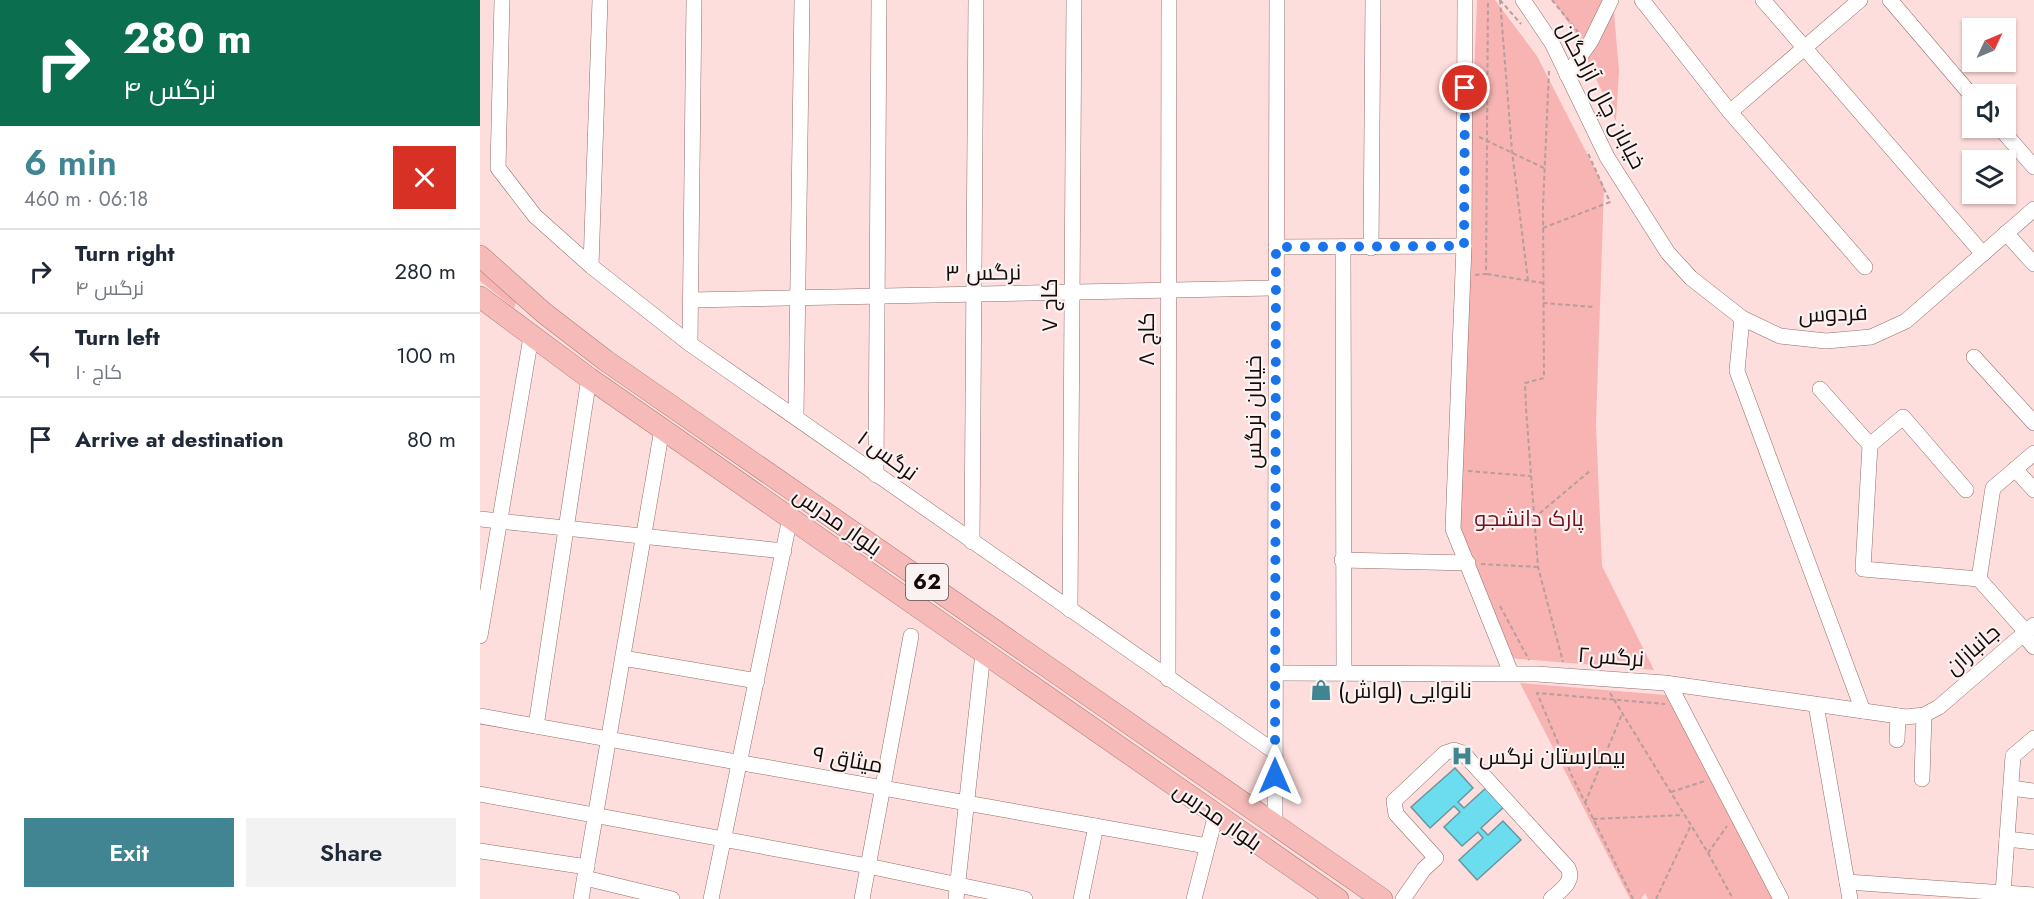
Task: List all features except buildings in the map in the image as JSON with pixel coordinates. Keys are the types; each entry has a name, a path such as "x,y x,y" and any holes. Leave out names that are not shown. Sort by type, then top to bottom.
{"highway":[{"name":"بلوار مدرس","path":"480,256 544,313 606,360 1382,899"},
{"name":"بلوار مدرس","path":"480,297 588,378 1334,898"}],"street":[{"name":"نرگس ۱","path":"502,0 498,168 535,216 591,266 690,344 796,415 876,475 1275,752"},
{"path":"591,266 600,0"},
{"path":"690,344 694,0"},
{"path":"796,415 802,0"},
{"path":"876,475 879,0"},
{"path":"972,542 976,0"},
{"name":"کاج ۷","path":"1070,610 1074,0"},
{"name":"کاج ۸","path":"1168,0 1168,679"},
{"name":"خیابان نرگس","path":"1275,824 1277,0"},
{"path":"1371,248 1373,0"},
{"path":"1465,0 1464,246 1453,529 1511,674"},
{"name":"خیابان چال آزادگان","path":"1523,0 1552,43 1561,76 1639,212"},
{"path":"1561,76 1591,41 1611,0"},
{"path":"1642,0 1730,112 1865,267"},
{"path":"1763,0 1983,254"},
{"path":"1730,112 1860,0"},
{"path":"1890,0 1962,84"},
{"path":"2009,138 2034,167"},
{"name":"فردوس","path":"1639,212 1668,254 1691,278 1742,318 1780,336 1826,341 1871,337 1906,321 2034,209"},
{"path":"2006,233 2034,264"},
{"path":"1276,247 1439,248 1464,246"},
{"path":"1343,248 1344,673"},
{"name":"نرگس ۳","path":"690,300 1276,288"},
{"path":"1742,318 1737,371 1863,711"},
{"path":"480,636 531,337"},
{"path":"1974,357 2034,423"},
{"path":"536,726 588,378"},
{"path":"1820,389 1870,445 1863,569 1979,579 2028,630 2034,647"},
{"path":"1870,445 1903,417 1966,490"},
{"path":"581,899 662,429"},
{"path":"1979,579 1993,488 2034,453"},
{"path":"2015,469 2034,490"},
{"path":"711,899 790,518"},
{"path":"480,519 784,551"},
{"path":"1342,560 1468,563"},
{"name":"جانبازان","path":"1940,707 2028,630"},
{"path":"862,899 911,636"},
{"path":"957,892 983,653"},
{"path":"623,658 757,681"},
{"name":"نرگس۲","path":"1275,673 1511,674 1603,678 1670,684 1898,716 1924,715 1940,707"},
{"path":"1670,684 1781,899"},
{"path":"1816,705 1850,899"},
{"path":"1922,779 1924,715"},
{"name":"میثاق ۹","path":"480,716 1207,846"},
{"path":"1897,740 1898,716"},
{"path":"2003,893 2013,756 2034,738"},
{"path":"1402,899 1424,869 1436,858 1396,814 1394,801 1445,753 1454,750 1463,753 1568,868 1571,875 1569,882 1551,899"},
{"path":"2011,788 2034,791"},
{"path":"480,794 723,841 868,866 957,892 1025,899"},
{"path":"1194,899 1216,814"},
{"path":"1082,899 1096,826"},
{"path":"2007,839 2034,842"},
{"path":"480,851 586,872 672,899"},
{"path":"1847,882 1973,895 2003,893 2034,895"}],"path":[{"path":"1486,274 1488,0"},
{"path":"1500,0 1527,32"},
{"path":"1500,0 1512,152 1528,281"},
{"path":"1552,0 1580,35 1585,26"},
{"path":"1561,76 1550,68 1544,168 1544,378 1525,383 1538,567 1565,668"},
{"path":"1464,133 1487,139 1544,168"},
{"path":"1543,228 1611,202 1587,150"},
{"path":"1472,275 1486,274 1543,283"},
{"path":"1543,303 1594,307"},
{"path":"1534,518 1591,470"},
{"path":"1455,471 1531,476"},
{"path":"1483,574 1478,564 1538,567"},
{"path":"1499,604 1532,665"},
{"path":"1603,678 1612,700 1671,792 1733,899"},
{"path":"1633,899 1585,803 1537,693 1671,705"},
{"path":"1585,803 1622,714"},
{"path":"1671,792 1718,777"},
{"path":"1593,819 1684,814"},
{"path":"1708,853 1737,815"},
{"path":"1656,899 1691,825"}],"green space":[{"name":"پارک دانشجو","path":"1477,0 1495,0 1537,56 1604,187 1596,424 1602,566 1654,670 1509,658 1456,530"},
{"path":"1553,0 1613,0 1619,71 1616,121 1572,28"},
{"path":"480,267 517,300 514,308 480,281"},
{"path":"1520,683 1666,695 1773,899 1648,899 1645,893 1641,899 1630,899"}],"place":[{"name":"نانوایی (لواش)","path":"1321,690"},
{"name":"بیمارستان نرگس","path":"1462,756"}],"route":[{"path":"1275,776 1276,247 1439,248 1464,246 1465,88"}]}
